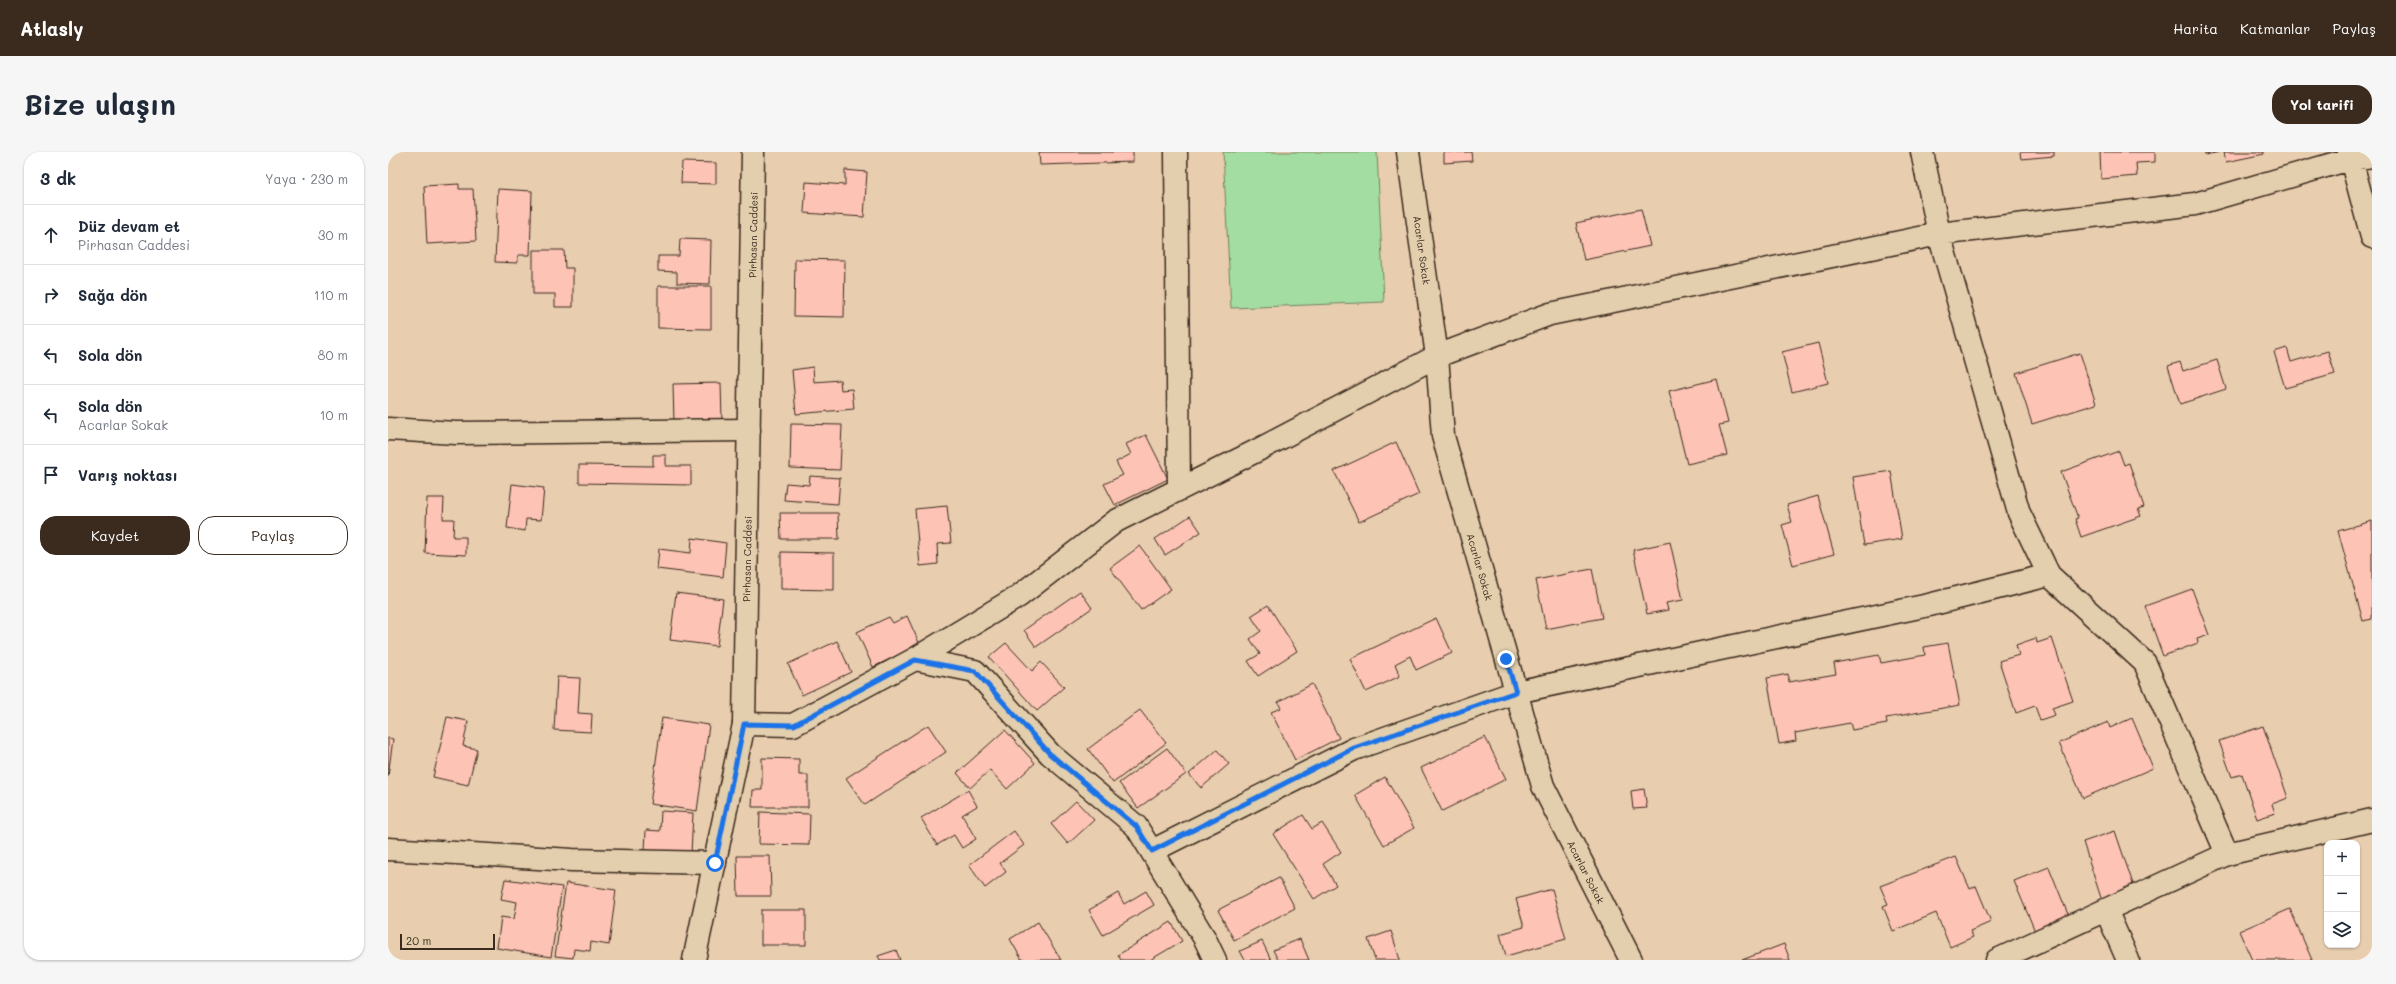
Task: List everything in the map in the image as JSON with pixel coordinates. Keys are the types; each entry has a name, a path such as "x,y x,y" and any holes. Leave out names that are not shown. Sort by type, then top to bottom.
{"street":[{"name":"Pirhasan Caddesi","path":"694,960 744,724 753,152"},
{"path":"1176,152 1179,490"},
{"name":"Acarlar Sokak","path":"1408,152 1437,356 1443,436 1544,786 1630,960"},
{"path":"1922,152 1939,234 2019,513 2049,575 2145,663 2227,854"},
{"path":"2349,155 2372,237"},
{"path":"744,724 794,725 915,660 1019,596 1116,521 1179,490 1437,356 1550,314 1939,234 2195,204 2349,155 2372,156"},
{"path":"388,429 456,433 749,430"},
{"path":"1152,851 1354,748 1516,692 1929,605 2049,575"},
{"path":"915,660 975,671 1050,754 1136,826 1205,939 1215,960"},
{"path":"1997,960 2227,854 2372,820"},
{"path":"388,849 572,860 715,863"},
{"path":"2106,910 2128,960"}],"green space":[{"path":"1223,152 1377,152 1384,302 1231,308"}],"building":[{"path":"1039,152 1133,152 1133,162 1040,165"},
{"path":"1444,152 1471,152 1472,161 1444,163"},
{"path":"2020,152 2054,152 2054,156 2021,159"},
{"path":"2100,152 2155,152 2155,162 2136,163 2137,176 2101,179"},
{"path":"2205,152 2220,152 2205,155"},
{"path":"2224,152 2264,152 2264,154 2226,162"},
{"path":"682,162 716,163 716,184 681,183"},
{"path":"845,170 867,172 864,217 804,213 806,182 845,185"},
{"path":"459,184 459,189 473,189 476,241 427,244 424,186"},
{"path":"498,189 532,191 530,255 518,255 517,263 495,262"},
{"path":"1641,209 1650,246 1584,260 1576,223"},
{"path":"680,239 711,240 710,284 677,283 677,272 658,271 658,256 679,256"},
{"path":"533,250 564,250 565,268 573,268 573,307 555,307 555,294 533,294"},
{"path":"795,259 845,260 844,317 794,316"},
{"path":"658,286 711,286 711,329 658,328"},
{"path":"1818,343 1828,383 1792,392 1782,352"},
{"path":"2287,348 2291,362 2328,351 2335,374 2285,388 2274,352"},
{"path":"2080,353 2096,404 2032,424 2016,373"},
{"path":"2217,360 2226,389 2180,404 2168,366 2180,362 2183,371"},
{"path":"813,367 814,382 840,380 841,390 852,389 854,409 796,414 792,370"},
{"path":"1717,379 1728,423 1719,425 1727,455 1687,464 1669,391"},
{"path":"721,383 722,422 674,423 673,384"},
{"path":"791,424 842,425 840,470 790,468"},
{"path":"1146,435 1168,479 1115,505 1104,484 1123,475 1116,462 1131,454 1126,444"},
{"path":"1396,442 1419,494 1359,522 1334,471"},
{"path":"2119,451 2124,465 2129,463 2144,507 2138,509 2141,516 2081,537 2075,519 2078,518 2061,472"},
{"path":"653,455 666,455 666,466 691,466 691,485 579,483 579,465 653,466"},
{"path":"1891,471 1902,539 1864,545 1853,477"},
{"path":"810,476 840,478 838,504 784,500 786,483 809,485"},
{"path":"512,484 544,488 541,520 526,519 525,531 507,528"},
{"path":"1818,496 1834,554 1793,565 1782,525 1792,522 1787,505"},
{"path":"427,498 444,498 443,519 454,519 453,537 466,537 466,555 425,553"},
{"path":"947,506 951,543 937,544 938,564 920,566 915,509"},
{"path":"780,513 838,513 839,539 781,539"},
{"path":"1190,516 1201,532 1165,555 1155,539"},
{"path":"2372,521 2372,619 2363,621 2338,531"},
{"path":"692,538 726,543 723,577 657,569 659,549 691,553"},
{"path":"1670,542 1683,600 1666,603 1668,610 1647,614 1633,550"},
{"path":"1140,546 1171,589 1141,610 1110,568"},
{"path":"781,552 834,553 834,590 781,589"},
{"path":"1592,569 1602,618 1546,629 1536,580"},
{"path":"2192,589 2209,635 2197,639 2198,643 2163,656 2145,606"},
{"path":"1080,591 1092,608 1036,647 1024,630"},
{"path":"676,593 723,599 717,646 670,640"},
{"path":"1268,605 1297,651 1258,676 1248,661 1260,654 1250,639 1261,631 1251,616"},
{"path":"907,616 920,645 873,667 857,632 889,617 893,623"},
{"path":"1436,618 1452,653 1416,670 1410,656 1395,664 1400,676 1366,692 1350,659"},
{"path":"2036,638 2037,643 2052,638 2073,701 2052,708 2055,715 2040,720 2035,706 2016,713 1999,661 2019,655 2016,645"},
{"path":"837,641 851,672 802,695 788,664"},
{"path":"1006,643 1032,671 1041,662 1064,687 1037,711 989,657"},
{"path":"1948,643 1960,705 1886,718 1887,724 1852,730 1850,723 1795,733 1796,741 1779,744 1767,678 1788,674 1789,682 1836,674 1834,663 1879,655 1881,663 1925,655 1924,647"},
{"path":"557,677 580,678 578,713 592,714 591,732 554,730"},
{"path":"1312,684 1339,738 1295,760 1271,712 1281,708 1278,702"},
{"path":"1140,710 1166,743 1113,783 1088,749"},
{"path":"447,717 468,721 463,746 477,749 468,785 433,777"},
{"path":"662,718 709,725 697,811 650,804"},
{"path":"2132,718 2153,768 2083,798 2059,743 2108,722 2110,728"},
{"path":"928,725 946,752 865,805 846,778"},
{"path":"2263,726 2288,798 2272,804 2275,813 2257,819 2242,774 2232,777 2219,741"},
{"path":"1005,730 1035,763 1007,789 990,770 970,788 957,773"},
{"path":"1485,737 1506,779 1442,811 1421,768"},
{"path":"388,738 393,739 388,776"},
{"path":"1167,748 1186,774 1138,808 1119,783"},
{"path":"1217,750 1229,764 1201,788 1189,774"},
{"path":"762,758 799,759 799,775 808,775 808,807 752,807 753,790 762,790"},
{"path":"1385,777 1414,828 1384,845 1355,795"},
{"path":"1644,789 1647,808 1633,809 1631,791"},
{"path":"968,790 977,806 962,815 976,839 962,848 954,835 937,845 921,818"},
{"path":"1076,801 1094,820 1068,844 1051,824"},
{"path":"661,811 693,813 691,854 645,851 646,830 660,831"},
{"path":"760,812 810,814 809,845 759,844"},
{"path":"1303,815 1312,829 1322,823 1341,852 1323,864 1336,885 1314,899 1273,834"},
{"path":"1014,831 1024,845 1000,863 1006,872 985,888 969,865"},
{"path":"2115,831 2135,890 2102,901 2083,842"},
{"path":"737,856 770,856 771,896 738,896"},
{"path":"1956,857 1970,889 1976,886 1991,922 1970,931 1973,937 1950,947 1936,913 1893,931 1883,906 1888,904 1880,886"},
{"path":"2049,867 2071,922 2037,936 2014,881"},
{"path":"1279,878 1295,908 1234,940 1218,910"},
{"path":"505,879 562,887 551,957 497,948 501,917 514,919 517,902 501,899"},
{"path":"566,883 616,890 609,945 591,942 590,951 574,949 573,958 555,956"},
{"path":"1552,889 1566,939 1506,956 1500,934 1524,927 1516,899"},
{"path":"1146,891 1154,905 1103,935 1089,910 1118,893 1124,904"},
{"path":"2290,909 2312,960 2252,960 2239,931"},
{"path":"761,910 806,910 806,945 761,945"},
{"path":"1038,922 1061,960 1022,960 1010,939"},
{"path":"1171,922 1182,941 1150,960 1121,960 1118,955"},
{"path":"1391,931 1400,960 1375,960 1368,939"},
{"path":"1300,939 1309,960 1278,960 1273,950"},
{"path":"1262,941 1271,960 1245,960 1240,951"},
{"path":"1784,944 1790,960 1742,960"},
{"path":"896,950 900,960 880,960 878,956"}],"route":[{"path":"715,863 744,724 794,725 915,660 975,671 1050,754 1136,826 1152,851 1354,748 1516,692 1506,659"}]}
